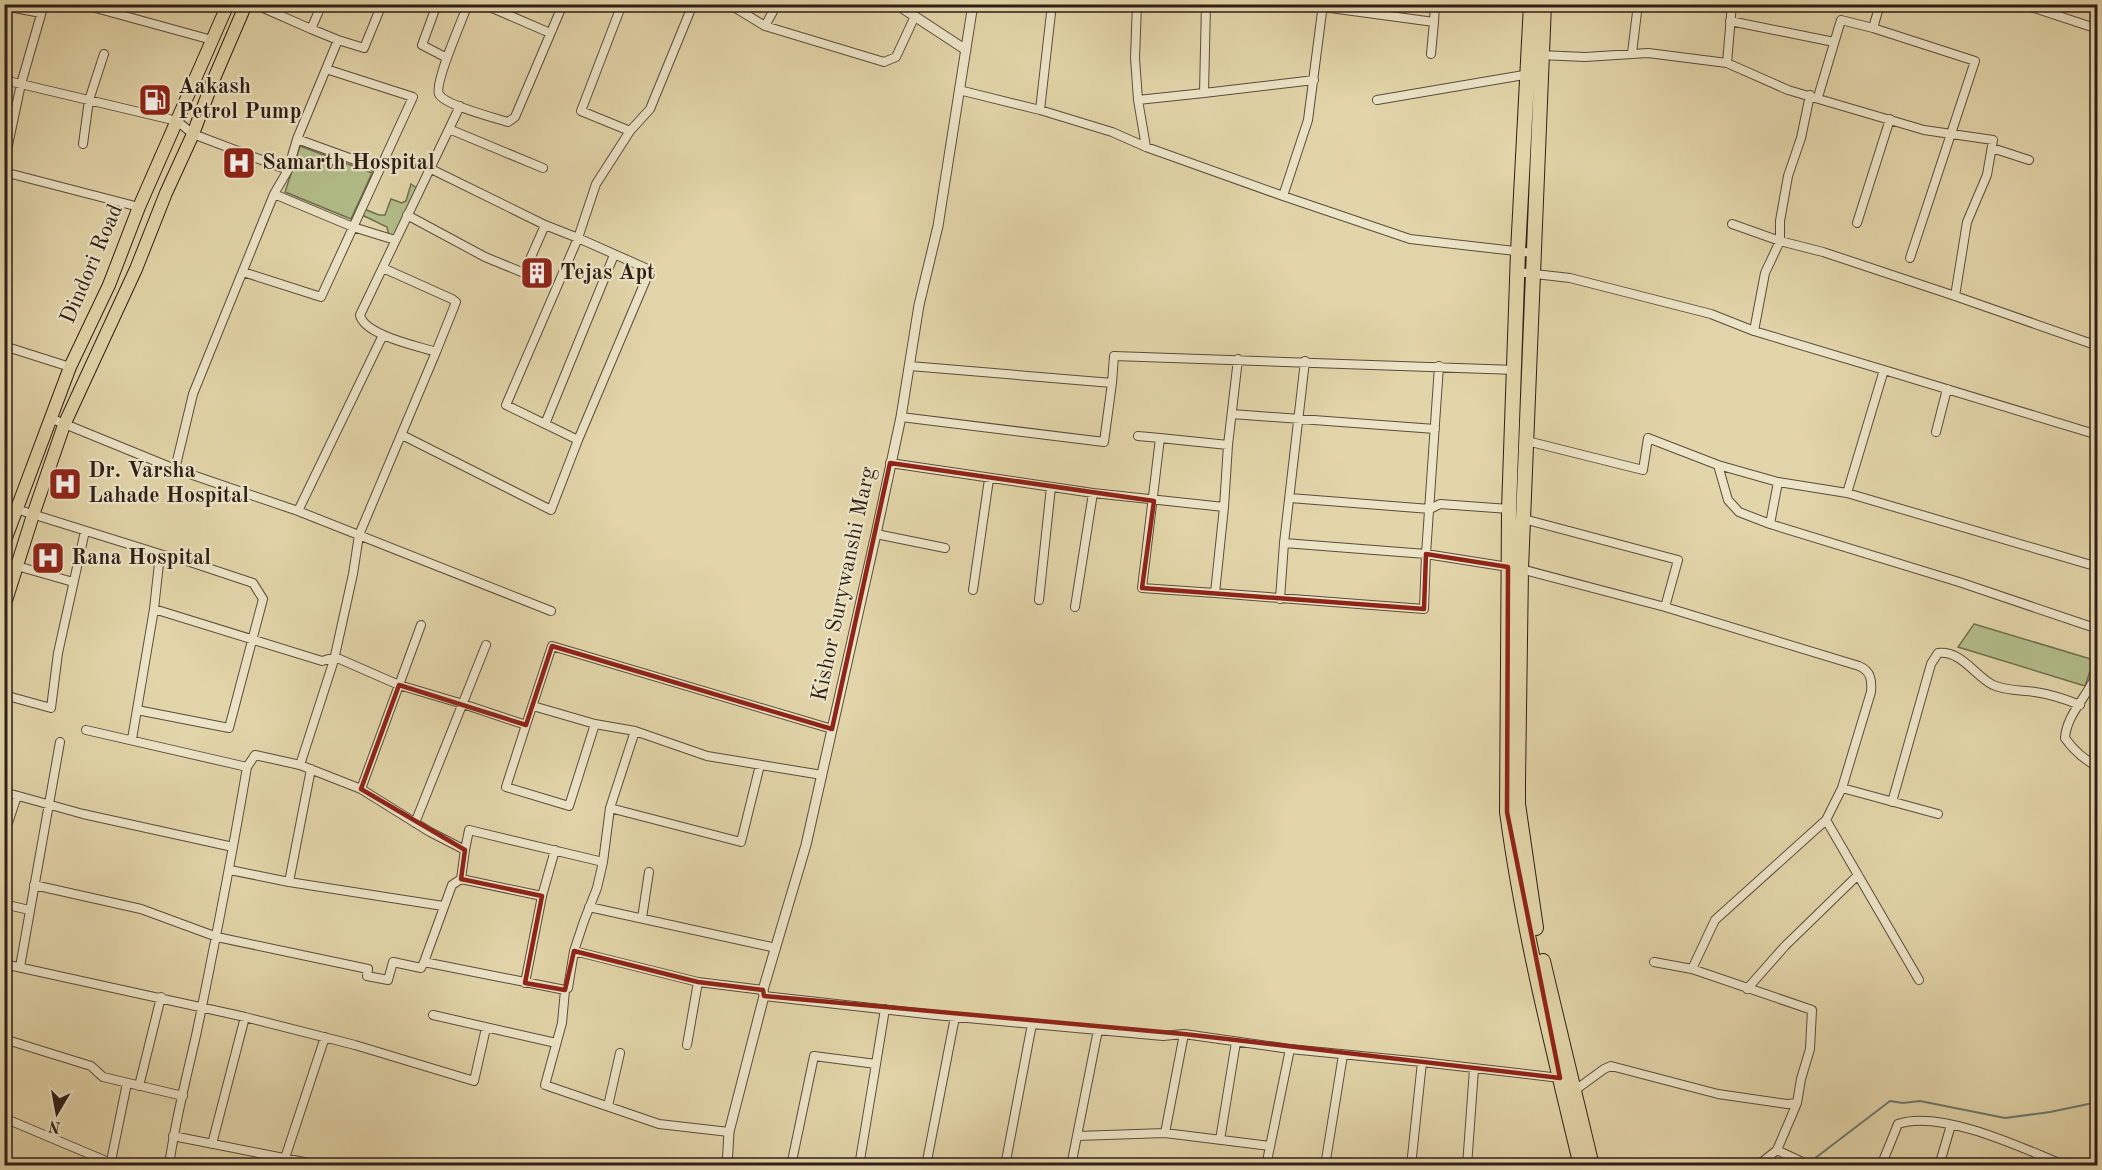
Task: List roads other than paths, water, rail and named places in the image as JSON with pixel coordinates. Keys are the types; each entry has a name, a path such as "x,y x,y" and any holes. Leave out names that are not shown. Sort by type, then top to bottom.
{"highway":[{"path":"1531,4 1535,55"},
{"path":"1544,4 1535,55 1531,133 1521,196 1509,509 1515,568 1518,804 1536,927 1592,1166"},
{"path":"1531,133 1535,196 1527,441 1524,519 1515,568 1506,812 1539,988 1581,1166"},
{"path":"1521,196 1535,196"}],"main road":[{"name":"Dindori Road","path":"4,543 70,366 109,285 139,207 228,4"},
{"path":"4,607 9,579 17,566 64,425 136,269 166,193 194,134 213,81 246,4"}],"street":[{"path":"81,4 212,40"},
{"path":"116,15 119,4"},
{"path":"254,4 338,40 364,48 381,4"},
{"path":"311,29 322,4"},
{"path":"437,4 422,45 447,58"},
{"path":"468,4 447,58 438,87 439,94 444,100 508,122 512,121 563,4"},
{"path":"483,4 550,33"},
{"path":"622,4 581,111 630,131"},
{"path":"578,440 506,405 578,238 596,184 630,131 650,109 693,4"},
{"path":"729,4 765,26 884,62 896,57 915,16"},
{"path":"765,26 777,4"},
{"path":"896,4 966,50"},
{"name":"Kishor Surywanshi Marg","path":"727,1166 729,1132 763,993 806,845 876,534 910,366 919,305 938,226 973,4"},
{"path":"1041,110 1052,4"},
{"path":"1137,4 1135,58 1138,100 1146,147"},
{"path":"1204,93 1206,4"},
{"path":"1431,54 1435,4"},
{"path":"1632,53 1638,4"},
{"path":"1727,63 1732,4"},
{"path":"1873,28 1880,4"},
{"path":"2022,4 2097,29"},
{"path":"4,6 43,9 21,84 4,164"},
{"path":"1283,196 1308,120 1323,6 1434,22"},
{"path":"1754,332 1766,273 1780,241 1780,221 1788,176 1840,20 1873,28 1975,61 1910,258"},
{"path":"1730,21 1834,42"},
{"path":"175,469 193,394 274,194 288,170 297,139 338,40"},
{"path":"1535,55 1585,57 1648,52 1727,63 1788,90 1924,130 1993,140 1987,175 1967,222 1955,296"},
{"path":"83,144 89,100 104,54"},
{"path":"243,272 321,297 413,97 326,69"},
{"path":"1377,100 1534,74"},
{"path":"4,80 177,121 194,134 288,170"},
{"path":"1138,100 1314,80"},
{"path":"959,90 1041,110 1112,132 1146,147 1410,239 1533,253"},
{"path":"435,352 382,335 367,326 361,320 360,315 460,106"},
{"path":"1857,223 1890,119"},
{"path":"449,129 543,168"},
{"path":"297,139 380,169"},
{"path":"1992,148 2029,160"},
{"path":"402,435 551,510 650,270 544,225 429,168"},
{"path":"4,172 139,207"},
{"path":"274,194 353,227 395,240"},
{"path":"407,214 485,257 524,273 544,225"},
{"path":"1732,224 1955,296 2097,346"},
{"path":"545,424 614,255"},
{"path":"300,765 334,657 353,574 359,535 456,302 382,268"},
{"path":"1517,272 1570,278 1711,314 1754,332 2097,435"},
{"path":"298,511 382,335"},
{"path":"4,346 70,366"},
{"path":"900,417 1104,442 1114,356 1529,370"},
{"path":"1215,592 1238,359"},
{"path":"1280,599 1284,543 1305,361"},
{"path":"910,366 1112,383"},
{"path":"1160,438 1142,588 1424,609 1439,366"},
{"path":"1847,493 1884,370"},
{"path":"1936,432 1947,389"},
{"path":"1232,414 1435,429"},
{"path":"50,418 175,469 298,511 552,611"},
{"path":"1138,436 1228,445"},
{"path":"1527,441 1643,470 1648,438 1718,465 1778,483 1847,493 2097,567"},
{"path":"890,463 1093,493 1224,507"},
{"path":"1718,465 1728,500 1739,512 1770,524 1959,582 2097,629"},
{"path":"973,590 989,479"},
{"path":"1770,524 1778,483"},
{"path":"1039,600 1051,487"},
{"path":"1075,608 1093,493"},
{"path":"1290,498 1430,509 1440,504 1509,509"},
{"path":"16,509 160,555 187,561 253,584 263,599 229,728 137,710"},
{"path":"1524,519 1678,560 1665,607"},
{"path":"4,695 51,708 58,653 85,531"},
{"path":"876,534 945,548"},
{"path":"1284,543 1426,554 1515,568 1665,607 1866,669 1872,682 1871,692 1842,788 1826,820 1715,920 1692,969"},
{"path":"132,739 154,609 160,555"},
{"path":"17,566 73,582"},
{"path":"154,609 322,660 334,657 399,685 526,726"},
{"path":"360,789 421,625"},
{"path":"415,823 486,645"},
{"path":"595,724 569,806 506,787 552,646 832,729"},
{"path":"1892,802 1931,664 1938,653 1944,652 1960,659 1990,683 2000,687 2036,692 2080,705"},
{"path":"2097,670 2093,683 2071,715 2066,726 2065,738 2084,760 2097,767"},
{"path":"533,706 595,724 635,731 707,756 822,775"},
{"path":"86,730 247,767"},
{"path":"635,731 610,808 597,888 574,951 568,988 565,990 562,1023 545,1085 659,1124 729,1132"},
{"path":"20,967 60,742"},
{"path":"169,1166 173,1136 217,937 247,767 255,755 300,765 360,789 465,850"},
{"path":"610,808 741,842 760,765"},
{"path":"290,882 311,769"},
{"path":"1842,788 1938,814"},
{"path":"4,792 83,814 233,847"},
{"path":"4,836 17,796"},
{"path":"1826,820 1919,980"},
{"path":"461,879 469,830 603,862"},
{"path":"525,982 542,896 555,850"},
{"path":"230,870 442,906"},
{"path":"642,918 650,872"},
{"path":"1747,989 1785,946 1858,875"},
{"path":"34,885 141,909 217,937 369,969 367,976 388,980 393,962 421,968 442,906 452,885 461,879 542,896"},
{"path":"4,904 29,910"},
{"path":"589,907 776,948"},
{"path":"574,951 698,982 885,1010 1163,1036 1184,1034 1290,1049 1560,1078"},
{"path":"424,962 565,990"},
{"path":"1654,962 1692,969 1812,1010 1810,1049 1797,1103 1777,1150 1757,1166"},
{"path":"4,964 245,1017 325,1037 474,1081 486,1028"},
{"path":"687,1045 698,982"},
{"path":"139,1086 161,997"},
{"path":"859,1166 885,1010"},
{"path":"433,1015 556,1043"},
{"path":"212,1144 245,1017"},
{"path":"926,1166 955,1017"},
{"path":"1005,1166 1032,1024"},
{"path":"1071,1166 1098,1030"},
{"path":"1165,1133 1184,1034"},
{"path":"285,1158 325,1037"},
{"path":"4,1039 91,1066 103,1077 183,1095"},
{"path":"1220,1140 1236,1042"},
{"path":"1266,1166 1290,1049"},
{"path":"608,1106 620,1053"},
{"path":"1325,1166 1344,1055"},
{"path":"790,1166 814,1056 876,1064"},
{"path":"1411,1166 1422,1062"},
{"path":"1574,1091 1611,1066 1718,1094 1787,1104 1797,1103"},
{"path":"1467,1166 1474,1070"},
{"path":"4,1118 113,1164 127,1083"},
{"path":"1881,1166 1898,1124 1924,1121 1951,1125 2005,1140 2066,1166"},
{"path":"1939,1166 1951,1125"},
{"path":"1077,1136 1165,1133 1270,1146"},
{"path":"173,1136 319,1165"},
{"path":"1777,1150 1809,1164"}],"waterway":[{"path":"1810,1162 1890,1101 1903,1103 1920,1101 2005,1118 2098,1102"}],"place":[{"name":"Aakash Petrol Pump","path":"155,100"},
{"name":"Samarth Hospital","path":"239,163"},
{"name":"Tejas Apt","path":"537,273"},
{"name":"Dr. Varsha Lahade Hospital","path":"65,484"},
{"name":"Rana Hospital","path":"48,558"}]}
